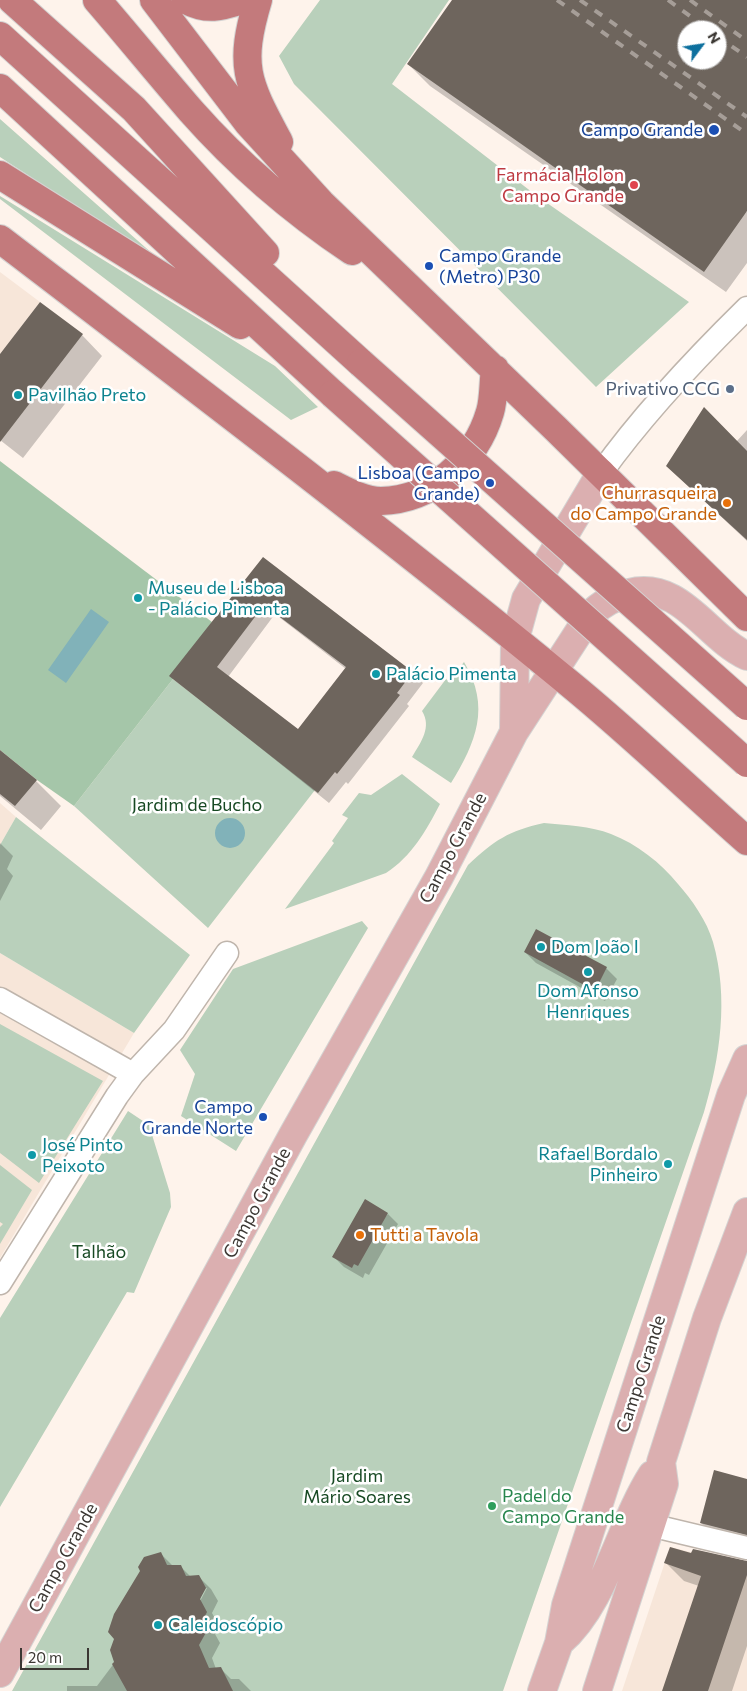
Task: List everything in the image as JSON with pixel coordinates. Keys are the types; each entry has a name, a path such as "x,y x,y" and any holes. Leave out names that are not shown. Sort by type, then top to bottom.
{"highway":[{"path":"12,0 122,98 158,134 188,170 275,265 303,308"},
{"path":"97,0 192,112 231,150 320,229 411,290"},
{"path":"154,0 248,123 301,182 747,616"},
{"path":"186,0 198,6 210,8 222,7 242,0"},
{"path":"258,0 245,51 247,73 262,110 301,182"},
{"path":"0,36 361,362 747,706"},
{"path":"0,88 333,394 747,763"},
{"path":"0,175 295,359"},
{"path":"0,239 301,470 515,639 747,841"},
{"path":"301,470 353,495 380,501 406,497 429,489 465,461 490,412 495,370"}],"main road":[{"path":"514,732 515,639 526,599 601,473"},
{"name":"Campo Grande","path":"0,1673 293,1135 439,877 514,732 555,672 572,640 599,606 617,596 640,591 659,592 680,602 734,650 747,656"},
{"name":"Campo Grande","path":"542,1691 559,1643 566,1605 731,1095 747,1059"},
{"path":"559,1643 574,1630 588,1607 649,1480 661,1462 707,1318 747,1212"},
{"path":"597,1691 664,1484 661,1462"}],"street":[{"path":"601,473 631,431 683,371 747,308"},
{"path":"0,1283 133,1074 174,1030 227,953"},
{"path":"0,999 133,1074"},
{"path":"650,1525 747,1548"}],"shaded area":[{"path":"0,272 40,302 0,354"},
{"path":"0,803 16,817 0,845"},
{"path":"0,953 134,1033 0,1258"},
{"path":"670,1547 747,1566 747,1691 622,1691"}],"green space":[{"path":"320,0 449,0 392,84 537,196 689,302 596,387 294,84 279,56"},
{"path":"0,119 163,263 0,157"},
{"path":"0,196 275,366 318,407 291,420 0,199"},
{"path":"0,461 212,622 173,679 74,806 37,780 0,750"},
{"path":"464,662 477,694 477,724 467,753 451,783 412,757 426,729 425,717 422,711 446,679 449,681"},
{"name":"Jardim de Bucho","path":"173,679 315,790 208,928 74,806"},
{"path":"402,774 440,804 424,833 411,851 386,873 285,909 334,843 332,841 348,818 342,815 359,793 371,795"},
{"path":"16,817 190,955 134,1033 0,953 0,845"},
{"name":"Jardim Mário Soares","path":"544,823 603,831 621,838 639,849 671,876 699,911 713,942 721,985 720,1028 714,1071 704,1112 503,1691 12,1691 468,865 494,843 511,833"},
{"path":"362,921 368,928 236,1151 181,1116 195,1074 180,1050 233,969"},
{"path":"0,1024 103,1081 39,1183 0,1153"},
{"name":"Talhão","path":"128,1111 149,1125 170,1193 171,1207 134,1293 127,1292 0,1507 0,1318"},
{"path":"0,1165 32,1190 0,1244 0,1227 3,1224 0,1222"}],"water":[{"path":"91,609 109,622 66,683 48,670"},
{"path":"230,818 240,823 245,833 240,843 230,848 220,843 215,833 220,823"}],"building":[{"path":"452,0 747,0 747,211 704,272 407,64"},
{"name":"Pavilhão Preto","path":"40,302 83,334 0,442 0,354"},
{"name":"Churrasqueira do Campo Grande","path":"704,407 747,451 747,540 666,466"},
{"name":"Palácio Pimenta","path":"263,557 413,672 397,693 400,695 337,774 335,772 318,793 169,676","holes":["264,605 346,667 298,729 217,667"]},
{"path":"0,750 37,780 15,806 0,794"},
{"path":"536,929 607,967 595,991 524,952"},
{"name":"Tutti a Tavola","path":"365,1199 388,1213 358,1266 354,1264 352,1268 332,1257"},
{"path":"714,1470 747,1479 747,1535 700,1523"},
{"path":"670,1547 691,1553 693,1549 747,1561 747,1575 708,1691 662,1691 701,1576 664,1563"},
{"name":"Caleidoscópio","path":"161,1552 167,1565 181,1565 186,1576 199,1575 206,1588 200,1599 207,1612 203,1620 208,1629 199,1645 209,1668 221,1667 233,1691 127,1691 112,1664 114,1662 110,1650 114,1639 108,1632 114,1614 140,1571 138,1567 144,1557"}],"railway":[{"path":"557,0 747,134"},
{"path":"580,0 747,117"},
{"path":"668,0 695,20"},
{"path":"690,0 747,41"},
{"path":"727,43 747,57"}],"place":[{"name":"Campo Grande","path":"714,130"},
{"name":"Farmácia Holon Campo Grande","path":"634,185"},
{"name":"Campo Grande (Metro) P30","path":"429,266"},
{"name":"Privativo CCG","path":"730,389"},
{"name":"Pavilhão Preto","path":"18,395"},
{"name":"Lisboa (Campo Grande)","path":"490,483"},
{"name":"Churrasqueira do Campo Grande","path":"727,503"},
{"name":"Museu de Lisboa - Palácio Pimenta","path":"138,598"},
{"name":"Palácio Pimenta","path":"376,674"},
{"name":"Dom João I","path":"541,947"},
{"name":"Dom Afonso Henriques","path":"588,972"},
{"name":"Campo Grande Norte","path":"263,1117"},
{"name":"José Pinto Peixoto","path":"32,1155"},
{"name":"Rafael Bordalo Pinheiro","path":"668,1164"},
{"name":"Tutti a Tavola","path":"360,1235"},
{"name":"Padel do Campo Grande","path":"492,1506"},
{"name":"Caleidoscópio","path":"158,1625"}]}
